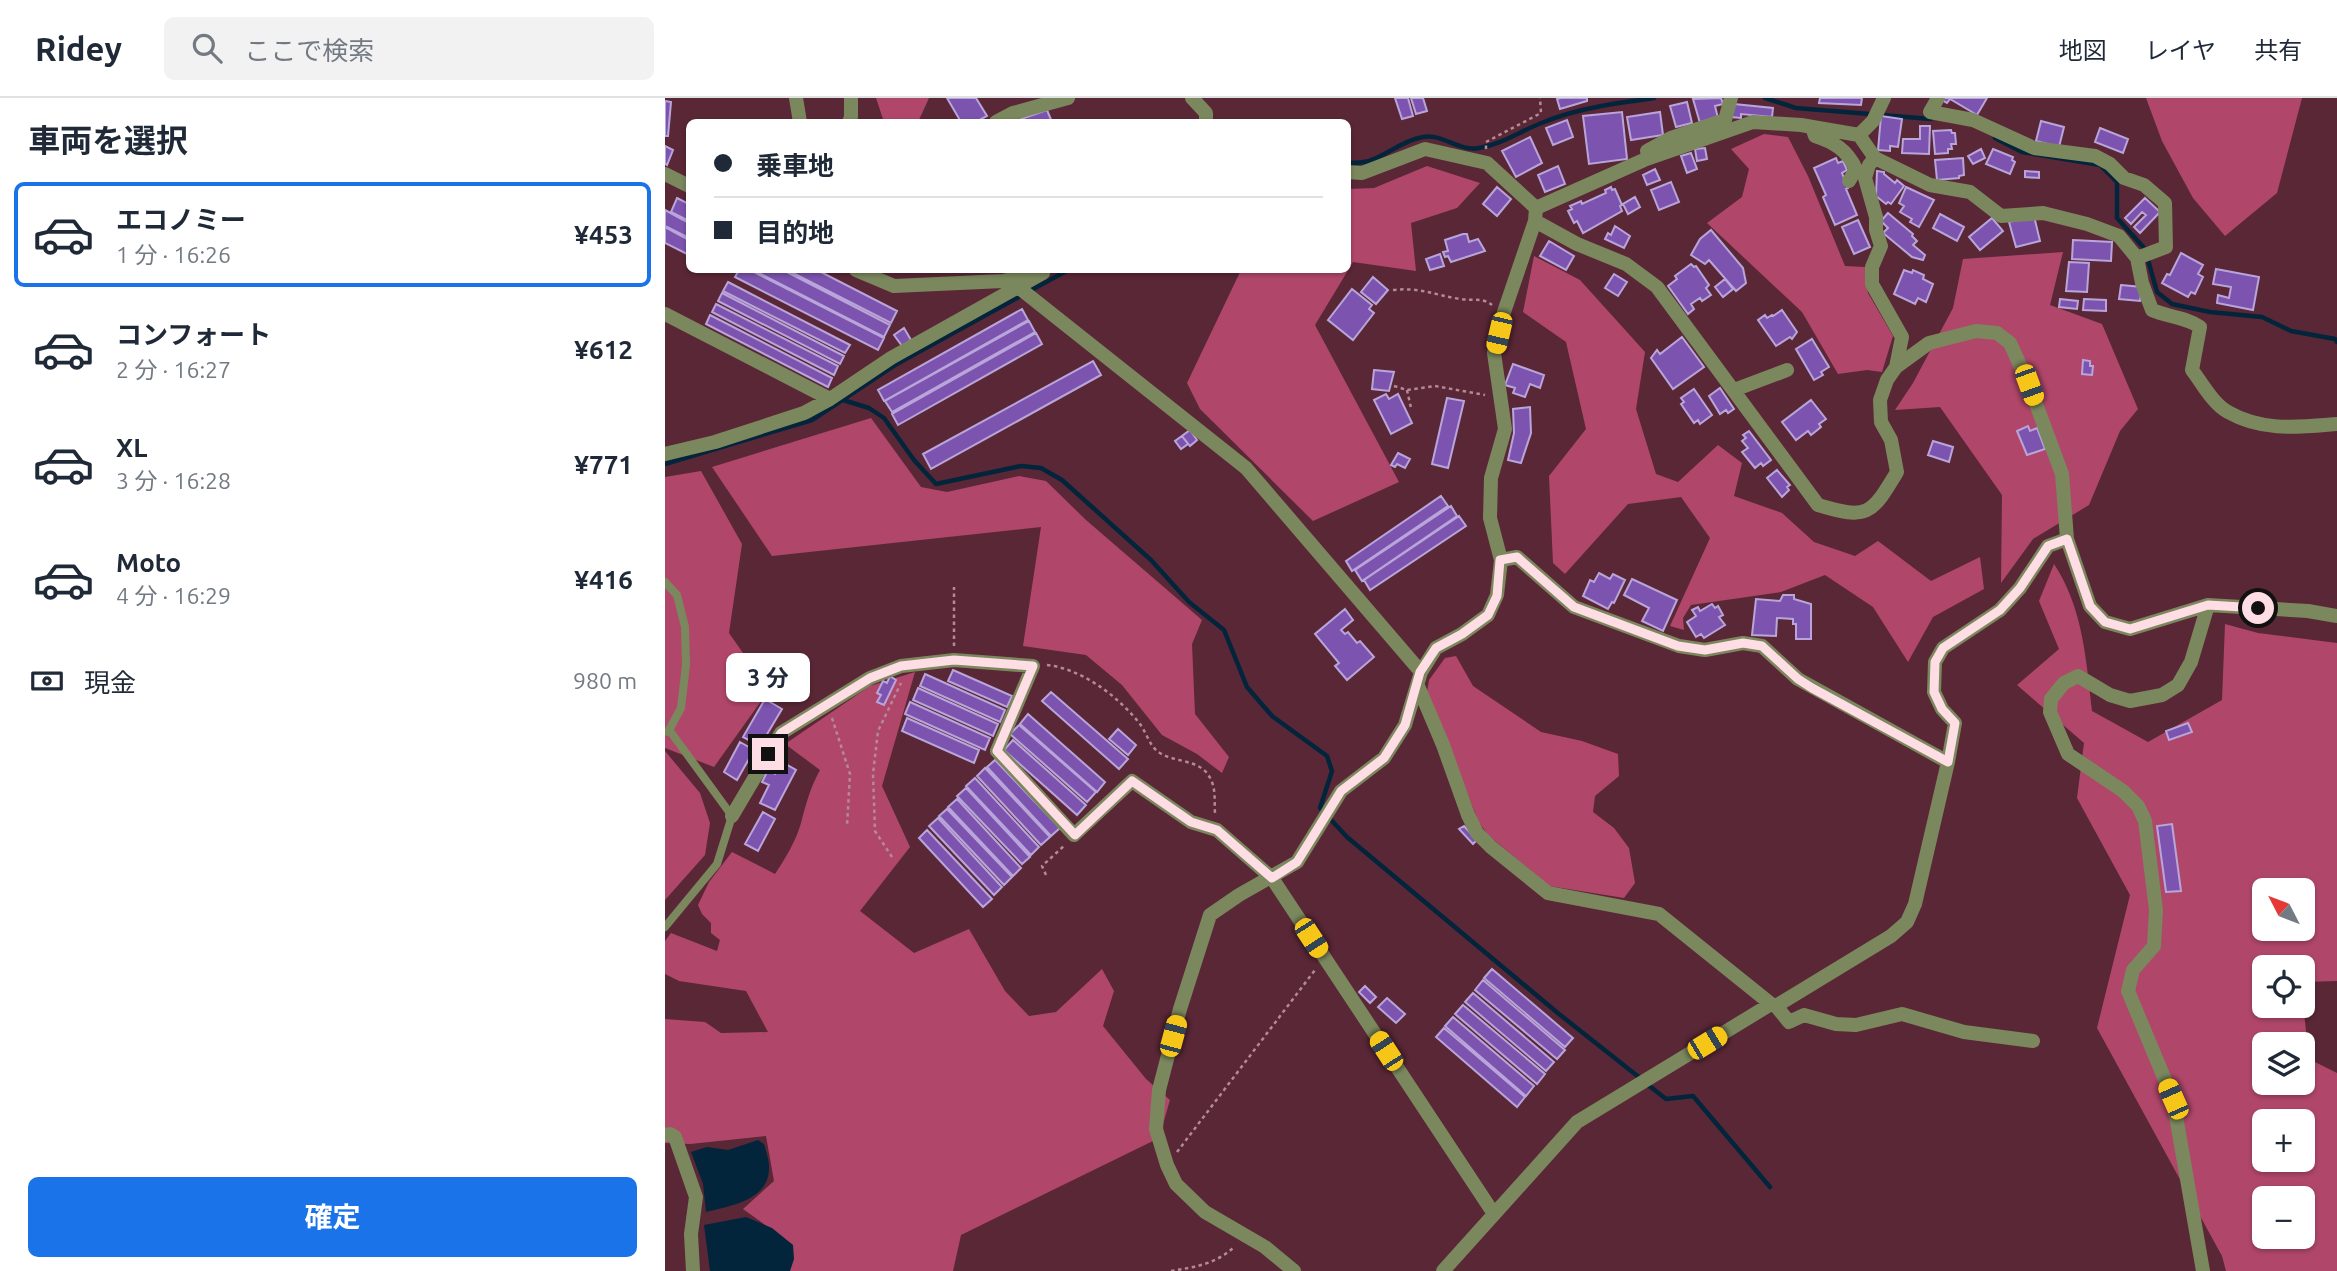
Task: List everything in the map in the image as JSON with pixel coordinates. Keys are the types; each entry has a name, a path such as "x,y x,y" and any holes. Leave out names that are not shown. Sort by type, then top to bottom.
{"street":[{"path":"796,98 800,119"},
{"path":"850,119 851,98"},
{"path":"1002,119 1013,113 1068,98"},
{"path":"1192,98 1206,113 1206,119"},
{"path":"1644,160 1648,149 1671,138 1725,120 1731,98"},
{"path":"1859,135 1873,121 1884,98"},
{"path":"1938,98 1930,112 1973,120 2034,148 2095,156 2111,164 2124,178 2144,185 2157,194 2165,203 2166,247 2137,258"},
{"path":"1294,1271 1265,1247 1205,1212 1176,1184 1156,1129 1159,1090 1180,1009 1210,915 1297,862 1341,791 1384,758 1405,725 1419,679 1436,648 1462,634 1488,615 1497,596 1500,560 1490,518 1491,478 1505,429 1494,353 1535,215 1644,160 1753,122 1812,127 1859,135 1875,158 1930,186 1971,192 2001,216 2043,213 2087,224 2119,236 2137,258 2142,283 2152,310 2168,317 2191,321 2200,327 2192,370 2227,412 2274,428 2337,424"},
{"path":"1812,127 1815,136 1830,141 1850,157 1856,169 1849,181"},
{"path":"1351,172 1362,173 1425,149 1487,163 1535,215 1577,244 1626,264 1657,287 1818,505 1843,512 1864,513 1879,503 1897,472 1891,440 1881,422 1881,400 1887,380 1896,368 1929,343 1976,331 1997,333 2010,343 2029,385 2062,474 2067,539 2090,606 2105,622 2130,629 2208,605 2308,611 2337,616"},
{"path":"1875,158 1865,178 1881,246 1871,267 1872,284 1902,337 1896,368"},
{"path":"665,174 686,184"},
{"path":"867,273 894,286 1003,281 1036,273"},
{"path":"665,454 715,442 804,413 891,358 1041,273"},
{"path":"1017,287 1246,467 1419,679 1477,833 1548,893 1659,914 1774,1005 1789,1022 1804,1015 1836,1024 1856,1025 1902,1014 1964,1032 2033,1041"},
{"path":"665,314 830,399"},
{"path":"1734,390 1787,370"},
{"path":"1443,1271 1577,1122 1891,936 1907,922 1915,904 1955,723 1942,709 1934,692 1935,662 1943,648 2000,610 2020,588 2048,546 2067,539"},
{"path":"1500,560 1517,557 1574,607 1678,646 1705,650 1743,643 1762,646 1798,679 1948,762"},
{"path":"2203,1271 2173,1099 2128,991 2133,970 2154,946 2156,910 2145,821 2138,806 2123,791 2068,754 2050,712 2051,699 2064,683 2078,676 2110,695 2130,701 2162,695 2178,685 2191,662 2208,605"},
{"path":"732,816 781,733 870,678 901,666 954,660 1033,666 997,751 1075,835 1132,781 1191,822 1217,830 1272,878 1494,1214"},
{"path":"665,1135 675,1137 696,1197 691,1234 693,1271"}],"lane":[{"path":"665,582 677,594 685,627 681,708 667,732 732,816 717,863 665,927"}],"path":[{"path":"1487,163 1486,142 1541,113 1540,98"},
{"path":"1393,290 1413,288 1461,299 1485,300 1504,312"},
{"path":"1394,386 1407,390 1435,386 1499,397"},
{"path":"1407,390 1411,408"},
{"path":"954,587 954,660"},
{"path":"1033,666 1049,665 1071,670 1101,687 1133,716 1155,750 1206,772 1215,788 1217,830"},
{"path":"893,857 875,831 873,774 878,731 903,679 901,666"},
{"path":"828,705 850,774 847,826"},
{"path":"1046,875 1042,866 1075,835"},
{"path":"1167,1165 1325,958"},
{"path":"1171,1271 1204,1265 1227,1255 1245,1235"}],"shaded area":[{"path":"876,98 929,98 919,119 883,119"},
{"path":"2146,98 2302,98 2277,193 2225,236 2193,198 2162,141"},
{"path":"1764,134 1788,137 1808,176 1845,266 1865,267 1868,293 1893,336 1882,372 1867,370 1838,374 1802,312 1707,223 1742,197 1749,169 1731,149"},
{"path":"1427,166 1480,183 1457,208 1411,223 1416,271 1353,262 1351,265 1351,189 1374,188"},
{"path":"2063,252 2050,305 2102,324 2138,409 2120,431 2089,505 2033,539 2001,583 2002,495 1940,407 1895,410 1913,383 1953,308 1963,259"},
{"path":"1534,256 1580,280 1645,352 1636,409 1656,474 1678,482 1718,445 1742,463 1734,496 1782,513 1814,542 1855,556 1878,541 1931,581 1980,557 1984,589 1933,617 1908,662 1873,607 1825,575 1781,592 1691,605 1683,618 1684,630 1670,626 1710,538 1681,497 1628,504 1565,574 1553,563 1549,476 1586,429 1566,342 1523,312"},
{"path":"1240,273 1346,273 1315,325 1399,482 1313,521 1200,409 1187,383"},
{"path":"871,418 921,487 947,492 1019,476 1046,481 1086,520 1202,620 1192,644 1195,714 1229,757 1222,773 1197,754 1162,735 1122,685 1086,655 1023,646 1041,527 772,556 712,467"},
{"path":"701,471 742,544 729,633 769,690 714,767 665,748 665,477"},
{"path":"2054,564 2071,598 2082,634 2092,711 2148,742 2222,700 2225,624 2258,633 2337,643 2337,981 2315,982 2315,955 2252,955 2252,1018 2305,1018 2306,1032 2252,1032 2252,1095 2315,1095 2315,1062 2337,1073 2337,1271 2226,1271 2222,1256 2097,1028 2130,895 2077,798 2084,743 2017,685 2059,649 2039,601"},
{"path":"1456,656 1473,686 1541,732 1582,741 1618,754 1619,776 1595,796 1593,812 1614,828 1629,848 1635,883 1624,898 1549,886 1488,835 1478,821 1427,692 1429,680 1445,658"},
{"path":"915,672 882,786 910,847 860,911 914,953 969,929 1005,991 1029,1016 1056,1012 1102,969 1114,991 1103,1026 1146,1079 1170,1100 1159,1138 961,1235 953,1271 789,1271 793,1245 743,1209 774,1181 766,1136 690,1144 665,1143 665,1019 705,1022 721,1033 768,1032 746,991 679,981 665,974 665,941 671,933 717,951 720,940 711,933 711,923 698,905 709,882 732,852 775,874 783,862 796,836 820,770 785,744 870,686"},
{"path":"665,751 700,793 710,823 705,855 665,900"}],"water":[{"path":"758,1140 764,1144 769,1164 768,1178 763,1187 747,1200 706,1212 703,1184 691,1152 707,1147 728,1150"},
{"path":"746,1217 772,1228 793,1245 794,1259 790,1271 710,1271 704,1225"}],"building":[{"path":"947,98 976,98 987,116 982,119 959,119"},
{"path":"1395,98 1408,98 1413,116 1402,119"},
{"path":"1411,98 1423,98 1427,111 1416,114"},
{"path":"1587,98 1587,101 1560,109 1557,99"},
{"path":"1721,98 1723,104 1715,106 1718,118 1700,123 1693,99"},
{"path":"1820,98 1862,98 1861,105 1819,103"},
{"path":"1943,98 1987,98 1977,115 1950,99 1947,103"},
{"path":"665,101 671,102 668,136 665,136"},
{"path":"1687,102 1692,123 1676,127 1670,106"},
{"path":"1734,104 1773,108 1772,117 1741,114 1741,118 1731,117"},
{"path":"1047,110 1051,119 1021,119"},
{"path":"1622,112 1627,159 1589,164 1583,116"},
{"path":"1660,112 1663,135 1631,140 1627,117"},
{"path":"1881,116 1902,119 1898,147 1890,146 1890,151 1878,150"},
{"path":"1567,120 1573,137 1553,145 1546,128"},
{"path":"2041,121 2064,127 2059,147 2036,141"},
{"path":"1920,126 1930,126 1929,154 1902,153 1903,139 1920,139"},
{"path":"2100,128 2128,139 2123,153 2095,142"},
{"path":"1951,130 1955,133 1956,144 1951,144 1952,149 1948,149 1948,153 1935,154 1933,131"},
{"path":"1530,137 1542,163 1516,177 1502,151"},
{"path":"665,146 673,150 667,165 665,164"},
{"path":"1705,148 1707,159 1697,161 1695,149"},
{"path":"1981,149 1985,158 1973,164 1968,156"},
{"path":"1993,149 2013,157 2015,162 2010,174 1986,164"},
{"path":"1691,153 1697,169 1687,173 1681,156"},
{"path":"1836,158 1838,163 1843,161 1847,170 1842,173 1857,215 1835,225 1814,168"},
{"path":"1963,158 1964,175 1937,180 1935,160"},
{"path":"1558,166 1565,184 1545,192 1538,175"},
{"path":"1655,169 1660,180 1647,185 1643,175"},
{"path":"1877,171 1884,172 1895,183 1897,180 1904,186 1891,204 1886,204 1876,196"},
{"path":"2025,171 2039,172 2039,178 2025,177"},
{"path":"1671,182 1679,202 1659,210 1651,190"},
{"path":"1497,187 1511,199 1497,216 1483,204"},
{"path":"1611,187 1612,190 1615,189 1622,211 1583,233 1568,211 1572,209 1570,206 1581,201 1582,204 1606,193 1605,190"},
{"path":"1906,187 1934,200 1919,227 1900,212 1904,206 1899,203"},
{"path":"1635,197 1640,207 1628,214 1623,204"},
{"path":"677,198 686,202 686,220 671,212"},
{"path":"2145,198 2160,212 2140,233 2134,227 2146,215 2142,212 2131,224 2125,218"},
{"path":"665,210 686,221 686,236 665,226"},
{"path":"1888,213 1913,234 1917,241 1913,245 1925,255 1923,260 1912,257 1883,233 1888,228 1881,221"},
{"path":"1940,214 1964,227 1957,241 1933,228"},
{"path":"2034,216 2040,241 2016,247 2009,222"},
{"path":"1992,218 2003,231 1980,250 1969,237"},
{"path":"1858,220 1870,247 1854,254 1842,227"},
{"path":"1615,226 1630,236 1624,248 1605,239 1608,233 1611,235"},
{"path":"665,227 686,238 686,254 665,243"},
{"path":"1711,230 1743,268 1746,283 1736,291 1709,260 1705,264 1691,255 1700,239"},
{"path":"1467,234 1469,242 1478,239 1485,251 1451,262 1443,252 1448,251 1445,240"},
{"path":"2073,240 2112,242 2111,261 2072,259"},
{"path":"1549,241 1574,256 1566,270 1540,256"},
{"path":"2181,253 2203,265 2198,274 2203,277 2195,294 2191,292 2188,297 2162,283 2167,274 2170,275"},
{"path":"1440,254 1444,266 1430,270 1426,259"},
{"path":"2069,262 2089,263 2087,292 2066,291"},
{"path":"1691,264 1696,266 1709,285 1706,288 1711,295 1691,304 1694,309 1688,314 1668,286 1677,279 1675,276"},
{"path":"2216,269 2259,277 2253,310 2217,303 2218,295 2229,298 2231,287 2213,284"},
{"path":"1904,270 1912,273 1913,270 1924,275 1923,279 1933,284 1926,302 1918,298 1915,304 1894,294"},
{"path":"737,273 756,273 884,338 878,350 735,277"},
{"path":"759,273 789,273 890,325 884,337"},
{"path":"793,273 823,273 897,311 891,323"},
{"path":"1614,274 1627,282 1618,296 1605,288"},
{"path":"1373,277 1388,290 1376,304 1361,292"},
{"path":"1725,279 1733,289 1723,297 1715,287"},
{"path":"728,282 850,345 845,353 723,291"},
{"path":"2121,285 2142,287 2140,301 2119,299"},
{"path":"1352,289 1372,305 1369,309 1374,313 1353,340 1328,320"},
{"path":"722,293 844,356 840,364 718,301"},
{"path":"2060,299 2078,301 2077,309 2059,307"},
{"path":"2084,299 2106,300 2106,311 2083,310"},
{"path":"716,304 838,366 834,375 712,312"},
{"path":"1022,309 1028,320 884,401 878,390"},
{"path":"1782,310 1797,332 1792,339 1790,337 1776,346 1758,320"},
{"path":"710,315 832,378 828,387 706,324"},
{"path":"1029,321 1035,332 892,412 885,401"},
{"path":"904,328 911,340 902,346 894,335"},
{"path":"1036,333 1042,344 898,425 892,414"},
{"path":"1682,337 1704,367 1673,389 1651,358 1657,350 1660,354"},
{"path":"1812,339 1829,367 1821,372 1823,375 1814,380 1796,349"},
{"path":"2083,360 2090,361 2090,366 2093,366 2092,375 2082,374"},
{"path":"1093,361 1101,375 931,469 923,454"},
{"path":"1513,364 1544,375 1540,388 1530,384 1525,397 1513,393 1515,388 1505,385"},
{"path":"1374,370 1394,372 1389,391 1372,389"},
{"path":"1720,388 1734,409 1728,413 1726,410 1720,414 1709,396"},
{"path":"1694,389 1712,415 1700,424 1698,420 1694,423 1681,404 1684,402 1681,398"},
{"path":"1386,394 1389,399 1398,394 1412,423 1391,434 1374,400"},
{"path":"1447,398 1464,401 1448,468 1432,464"},
{"path":"1811,400 1826,419 1811,435 1808,431 1796,440 1782,422"},
{"path":"1530,407 1531,433 1521,463 1508,460 1514,433 1513,409"},
{"path":"2028,426 2030,431 2037,428 2045,449 2027,455 2017,431"},
{"path":"1190,430 1197,440 1190,446 1182,436"},
{"path":"1749,431 1771,460 1763,466 1761,463 1755,468 1742,452 1748,448 1742,441 1746,438 1743,435"},
{"path":"1182,436 1188,444 1181,449 1175,441"},
{"path":"1933,441 1953,447 1949,462 1928,455"},
{"path":"1398,453 1410,459 1405,468 1397,464 1395,467 1391,465"},
{"path":"1777,470 1790,485 1782,497 1767,478"},
{"path":"1441,496 1448,506 1352,571 1346,561"},
{"path":"1451,506 1457,516 1362,581 1355,570"},
{"path":"1459,516 1466,526 1370,590 1364,580"},
{"path":"1599,573 1610,579 1613,574 1625,580 1614,603 1612,602 1608,609 1583,596 1590,580 1594,582"},
{"path":"1632,579 1677,600 1663,631 1642,621 1649,608 1624,595"},
{"path":"1783,595 1794,595 1794,599 1811,604 1811,639 1796,639 1796,624 1793,624 1793,619 1777,618 1776,636 1752,635 1756,599 1780,601"},
{"path":"1712,604 1715,608 1718,606 1723,615 1719,617 1725,625 1704,638 1701,634 1696,637 1687,622 1696,616 1692,610 1698,607 1700,611"},
{"path":"1345,609 1353,620 1341,630 1345,634 1348,632 1357,643 1360,641 1374,657 1347,680 1335,666 1339,663 1315,634"},
{"path":"953,670 1012,696 1007,707 948,681"},
{"path":"925,674 1005,710 1000,722 920,686"},
{"path":"890,676 896,680 884,705 877,702 881,695 877,693 883,681 887,683"},
{"path":"918,688 998,724 993,736 913,700"},
{"path":"1051,692 1128,759 1119,769 1042,701"},
{"path":"765,699 782,709 760,746 743,737"},
{"path":"910,702 990,738 985,750 905,714"},
{"path":"1028,714 1105,782 1097,792 1020,724"},
{"path":"907,718 979,750 974,763 902,731"},
{"path":"2188,723 2192,732 2169,740 2166,731"},
{"path":"1019,725 1096,792 1087,802 1010,734"},
{"path":"1118,729 1136,745 1128,755 1109,739"},
{"path":"1013,740 1086,805 1077,815 1004,750"},
{"path":"740,742 754,750 737,780 724,772"},
{"path":"995,760 1060,828 1051,836 987,767"},
{"path":"782,762 796,770 775,810 760,803 769,785 762,782 768,770 775,774"},
{"path":"985,768 1050,837 1041,845 977,776"},
{"path":"975,778 1039,847 1031,855 966,786"},
{"path":"966,788 1030,857 1022,864 957,796"},
{"path":"957,799 1021,868 1013,876 948,807"},
{"path":"947,809 1012,877 1004,885 939,816"},
{"path":"763,812 775,819 758,851 745,844"},
{"path":"938,818 1002,887 994,895 929,826"},
{"path":"2172,824 2181,891 2166,892 2157,826"},
{"path":"1464,826 1477,840 1473,844 1459,829"},
{"path":"927,830 992,899 983,907 919,838"},
{"path":"1492,969 1573,1038 1565,1047 1484,978"},
{"path":"1483,980 1565,1050 1557,1059 1475,990"},
{"path":"1365,986 1376,997 1370,1003 1359,992"},
{"path":"1473,993 1554,1062 1546,1071 1465,1002"},
{"path":"1387,998 1405,1014 1396,1023 1378,1007"},
{"path":"1463,1005 1545,1074 1537,1084 1455,1014"},
{"path":"1453,1017 1534,1086 1526,1096 1445,1026"},
{"path":"1444,1028 1525,1097 1517,1107 1436,1037"}],"waterway":[{"path":"1351,163 1369,161 1409,141 1430,136 1472,149 1479,148 1570,113 1654,98"},
{"path":"1765,98 1796,108 1931,119"},
{"path":"1995,138 2022,152 2100,165 2117,182 2117,218 2145,249 2157,292 2172,304 2210,312 2262,317 2291,331 2335,339 2337,342"},
{"path":"665,464 812,420 895,365 1063,273"},
{"path":"843,400 869,408 884,418 914,460 936,484 1021,466 1041,468 1062,480 1151,560 1189,602 1224,630 1247,687 1272,716 1327,756 1332,771 1320,808 1347,837 1640,1078"},
{"path":"1647,1084 1666,1099 1693,1096 1770,1187"}],"route":[{"path":"768,754 781,733 870,678 901,666 954,660 1033,666 997,751 1075,835 1132,781 1191,822 1217,830 1272,878 1297,862 1341,791 1384,758 1405,725 1420,672 1436,648 1462,634 1488,615 1497,596 1500,560 1517,557 1574,607 1678,646 1705,650 1743,643 1762,646 1798,679 1812,688 1948,762 1955,723 1942,709 1934,692 1935,662 1943,648 2000,610 2020,588 2048,546 2067,539 2090,606 2105,622 2130,629 2208,605 2258,608"}]}
